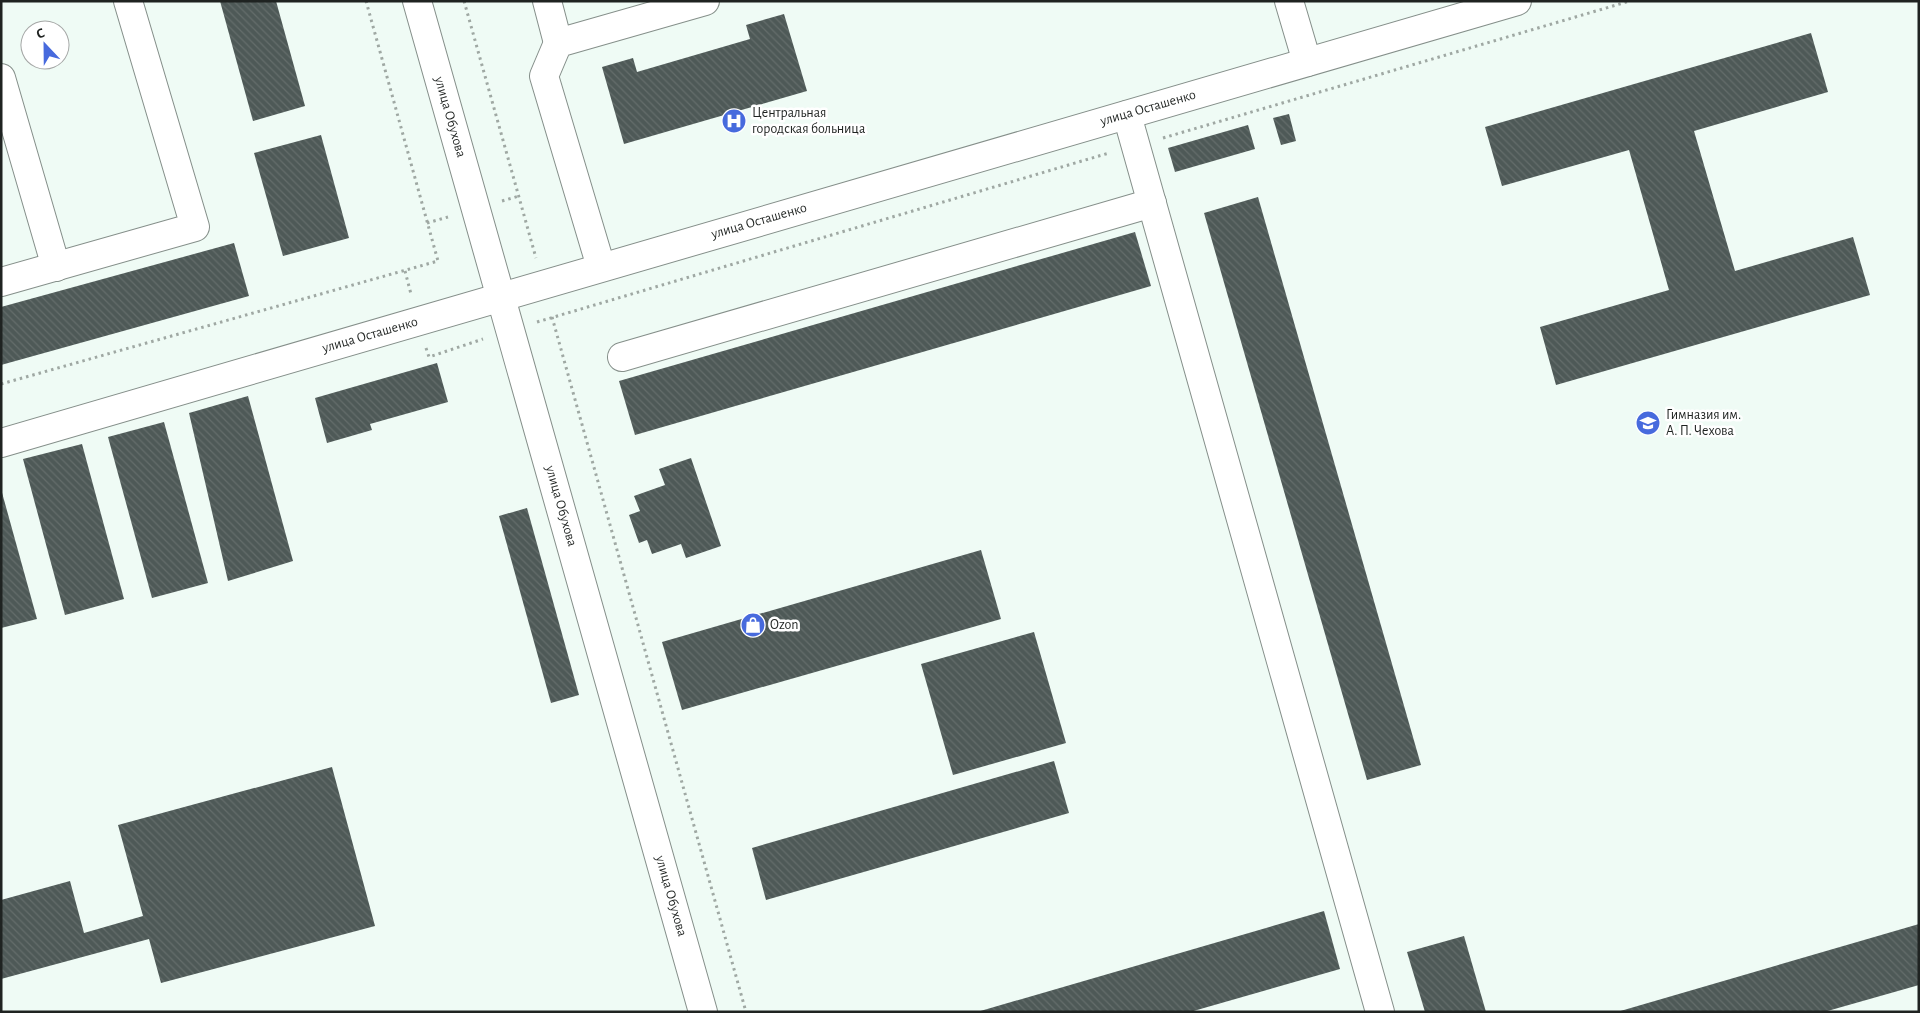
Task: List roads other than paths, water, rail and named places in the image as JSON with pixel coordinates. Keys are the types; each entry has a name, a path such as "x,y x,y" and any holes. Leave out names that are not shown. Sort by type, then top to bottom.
{"street":[{"path":"1,282 195,227 128,1"},
{"name":"улица Обухова","path":"417,1 703,1012"},
{"path":"547,1 558,43 544,76 601,267"},
{"path":"558,43 705,1"},
{"path":"1289,1 1307,62"},
{"name":"улица Осташенко","path":"1,443 1517,1"},
{"path":"1,78 56,266"},
{"path":"1126,114 1380,1012"},
{"path":"622,357 1152,203"}],"place":[{"name":"Центральная городская больница","path":"734,121"},
{"name":"Гимназия им. А. П. Чехова","path":"1648,423"},
{"name":"Ozon","path":"753,625"}]}
